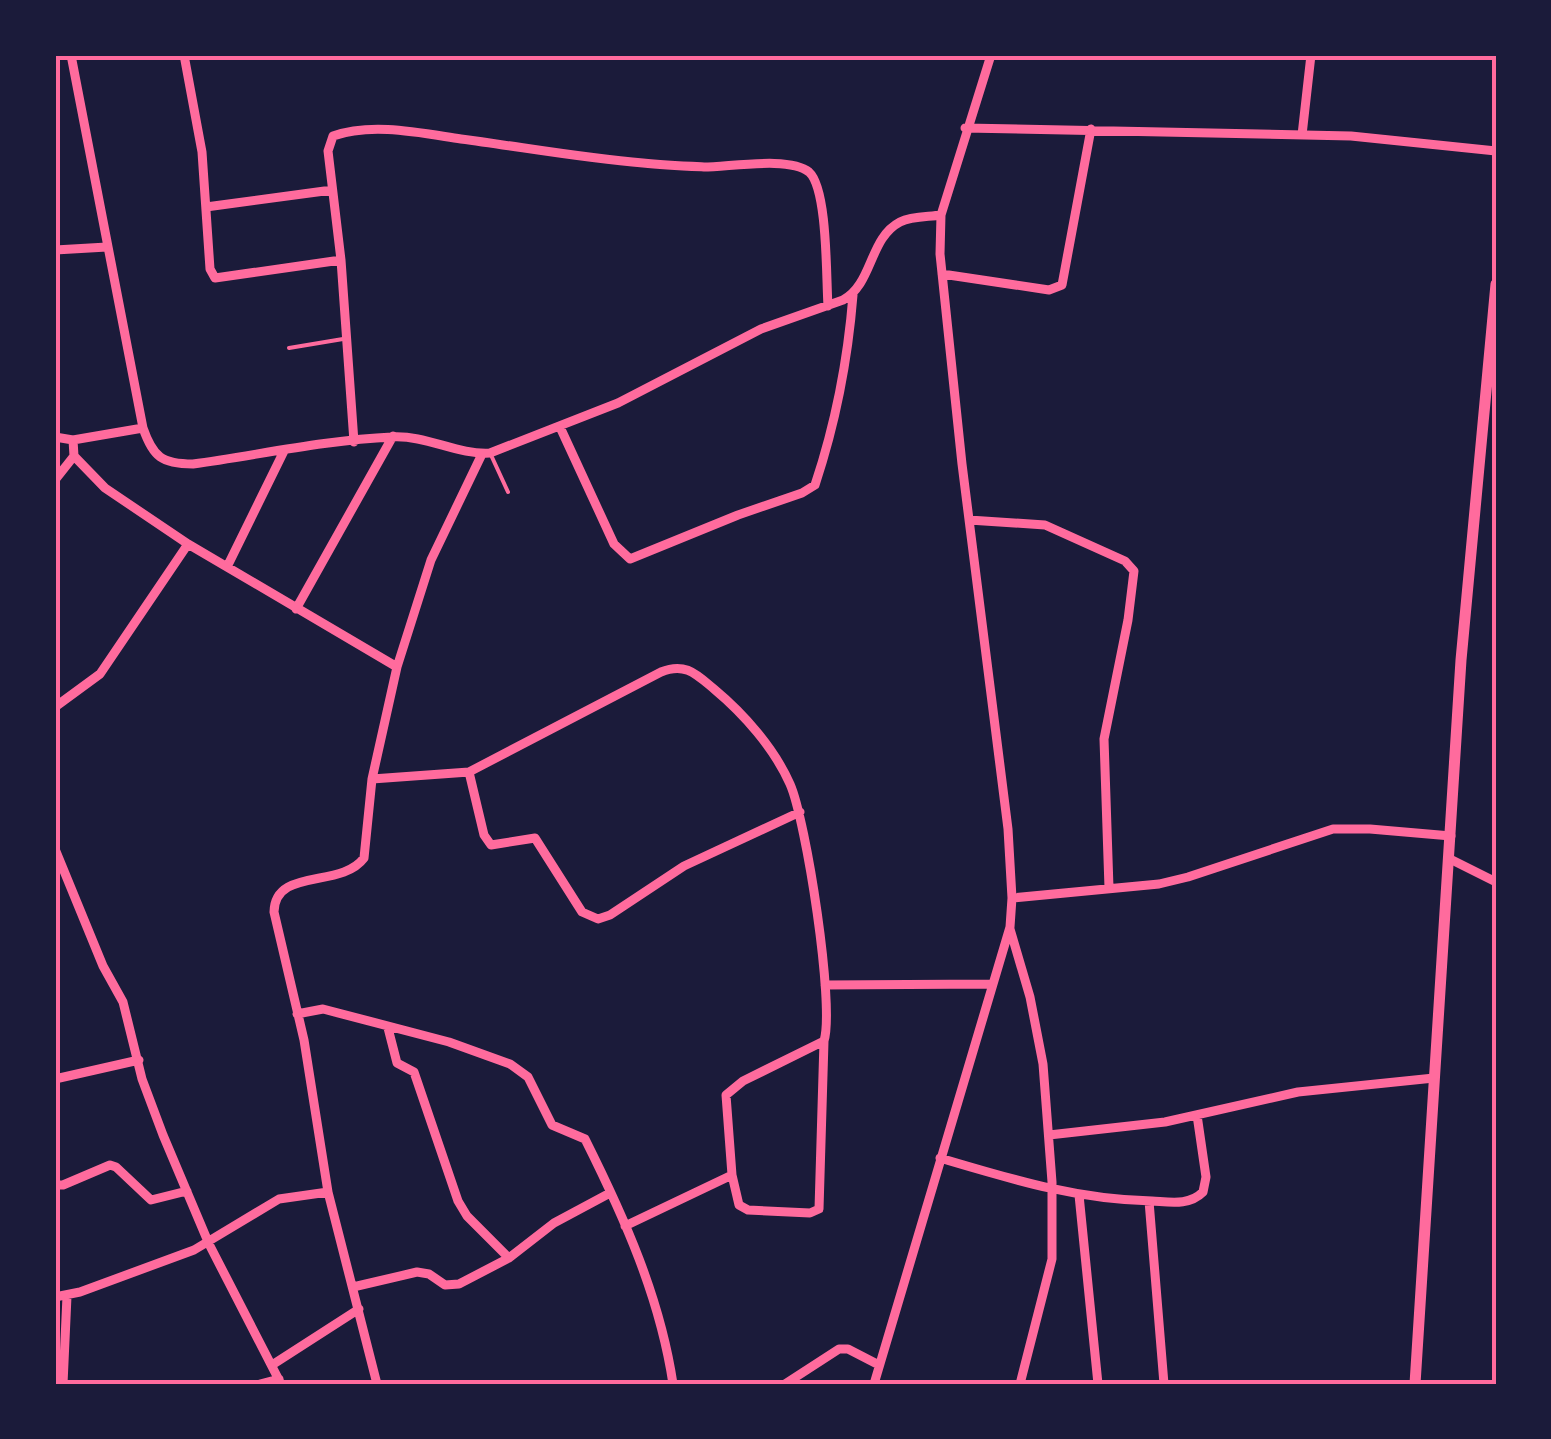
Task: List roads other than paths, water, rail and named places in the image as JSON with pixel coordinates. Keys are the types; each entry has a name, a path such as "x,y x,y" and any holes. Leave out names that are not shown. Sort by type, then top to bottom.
{"main road":[{"path":"1415,1384 1461,660 1496,284"}],"street":[{"path":"71,55 143,428 154,456 165,462 193,464 393,436 486,454 618,403 761,328 853,295"},
{"path":"184,55 202,152 210,268 215,278 340,260"},
{"path":"874,1384 1010,927 1008,829 969,520 942,274 940,215 990,55"},
{"path":"1302,134 1310,55"},
{"path":"965,128 1351,136 1496,151"},
{"path":"942,274 1049,290 1062,285 1091,129"},
{"path":"354,442 328,144 333,136 345,132 442,136 641,163 804,168 813,176 820,201 828,306"},
{"path":"206,207 332,190"},
{"path":"560,427 614,544 630,559 802,493 815,485 850,326 853,295 877,246 892,228 908,219 940,215"},
{"path":"55,250 107,246"},
{"path":"55,437 72,440 143,428"},
{"path":"296,609 393,436"},
{"path":"72,440 74,456 106,488 188,544 396,667"},
{"path":"227,568 284,452"},
{"path":"377,1384 328,1192 298,1014 274,912 276,894 286,886 347,871 359,864 366,852 372,779 396,667 431,560 486,454"},
{"path":"55,480 74,456"},
{"path":"969,520 1045,525 1125,561 1134,571 1104,739 1110,888"},
{"path":"55,706 100,674 188,544"},
{"path":"372,779 469,772 661,672 682,667 691,670 730,703 776,756 800,812 825,985 827,1027 819,1209 814,1213 748,1210 740,1204 732,1175 726,1095 744,1081 824,1040"},
{"path":"469,772 487,841 496,846 519,838 535,838 582,912 598,920 684,866 800,812"},
{"path":"1012,898 1188,878 1333,829 1370,828 1451,836"},
{"path":"55,849 122,1002 149,1101 209,1244 280,1381 260,1384"},
{"path":"1450,860 1496,882"},
{"path":"1010,927 1030,997 1043,1064 1052,1192 1052,1259 1020,1384"},
{"path":"825,985 992,984"},
{"path":"298,1014 323,1009 496,1056 518,1068 532,1082 552,1125 585,1138 654,1297 673,1384"},
{"path":"388,1028 397,1064 414,1072 458,1201 467,1216 509,1258"},
{"path":"55,1079 139,1060"},
{"path":"1049,1135 1166,1122 1298,1092 1434,1078"},
{"path":"940,1158 1052,1192 1108,1201 1186,1202 1203,1192 1206,1177 1198,1115"},
{"path":"55,1185 64,1185 110,1165 116,1166 151,1200 187,1191"},
{"path":"625,1226 732,1175"},
{"path":"55,1297 209,1244 279,1198 328,1192"},
{"path":"353,1287 418,1272 455,1286 509,1258 554,1223 610,1192"},
{"path":"1079,1195 1098,1384"},
{"path":"1149,1201 1164,1384"},
{"path":"62,1384 67,1296"},
{"path":"272,1365 359,1309"},
{"path":"786,1384 839,1349 848,1349 880,1365"}],"lane":[{"path":"289,348 346,338"},
{"path":"486,454 508,492"}]}
